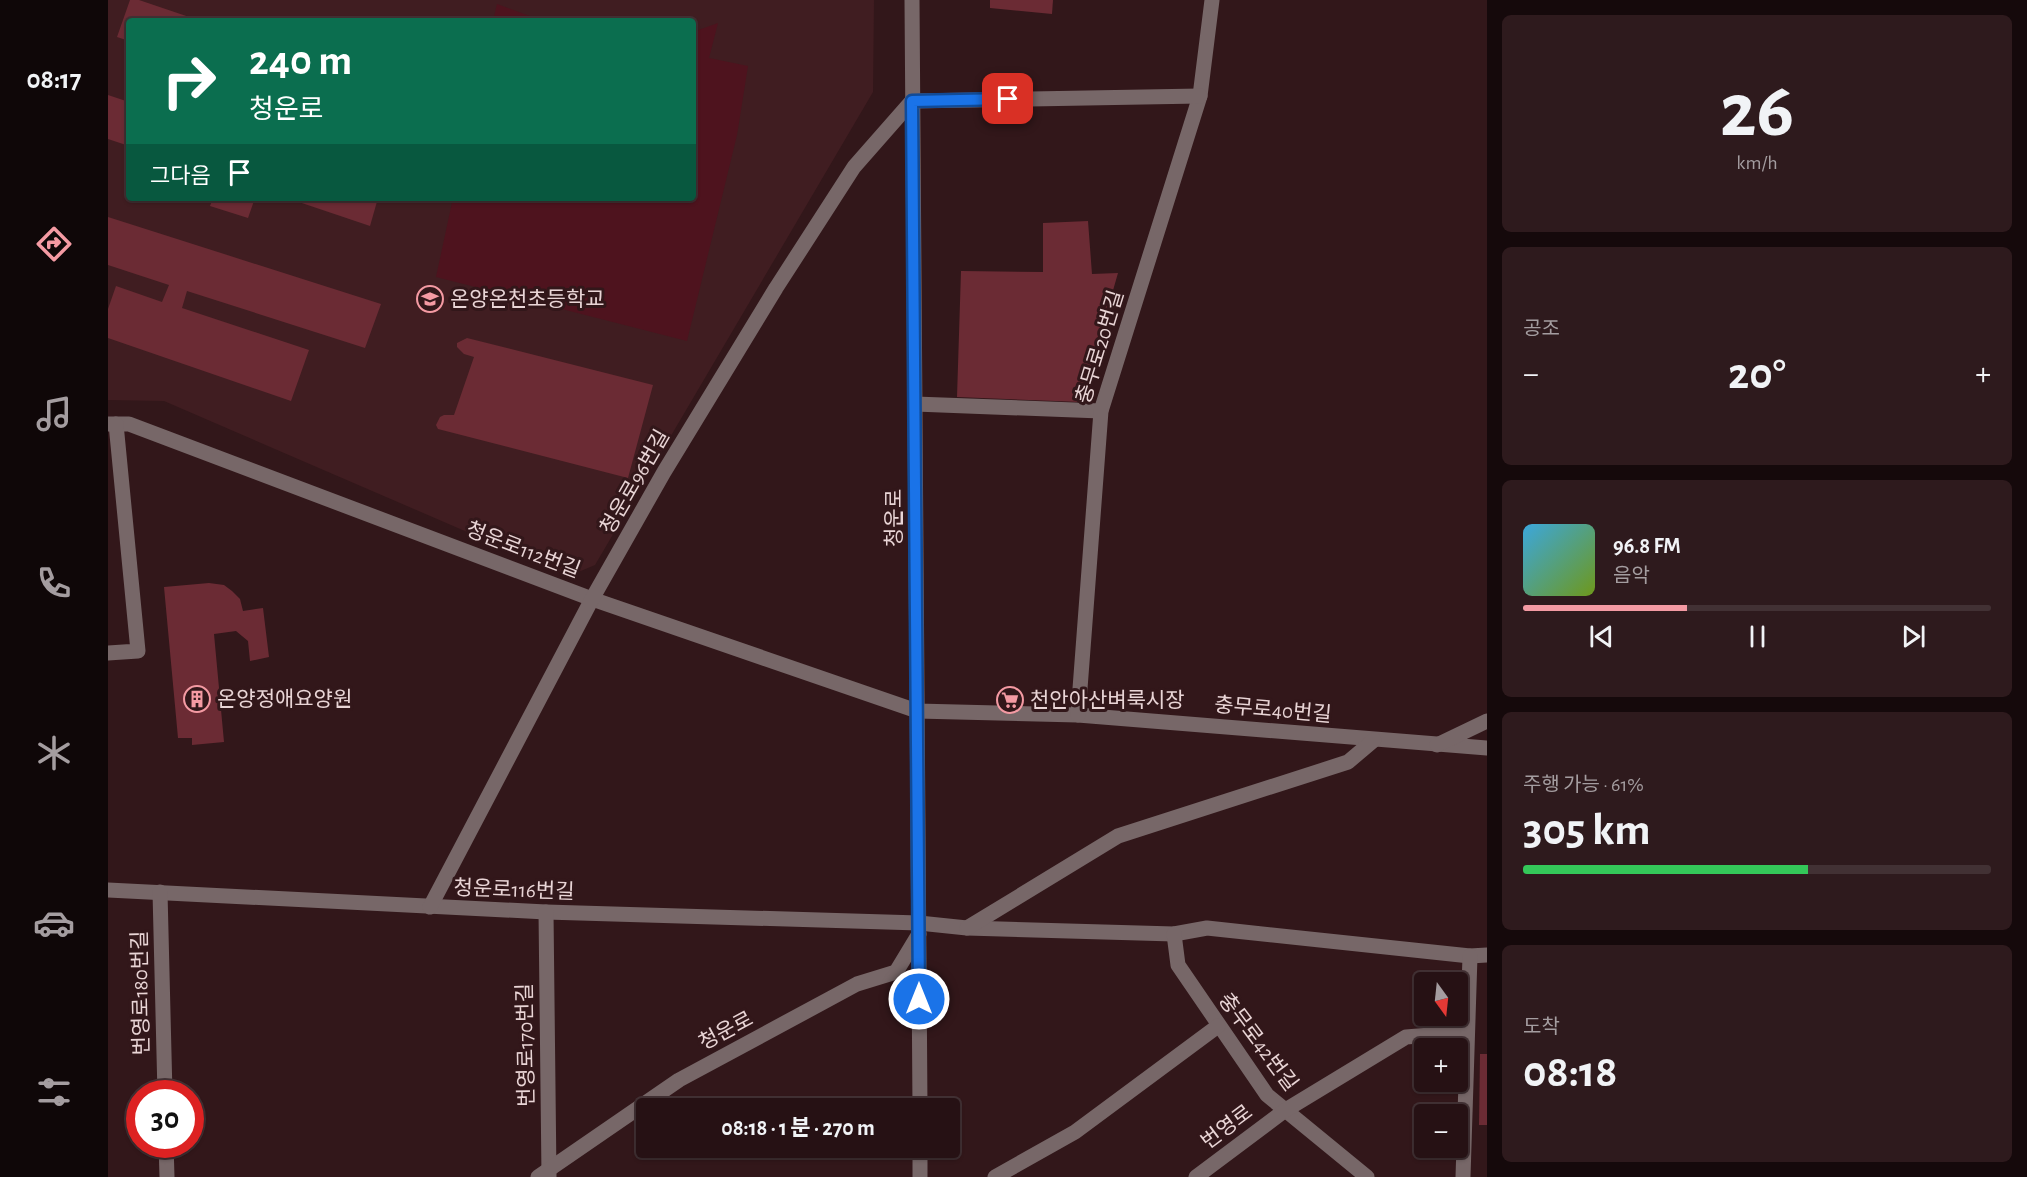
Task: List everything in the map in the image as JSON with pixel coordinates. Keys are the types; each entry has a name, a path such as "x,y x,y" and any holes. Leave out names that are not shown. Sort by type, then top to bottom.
{"street":[{"name":"청운로","path":"912,0 920,1098"},
{"name":"충무로20번길","path":"1078,715 1101,411 1200,96 1212,0"},
{"path":"912,101 1200,96"},
{"name":"청운로96번길","path":"430,907 592,599 670,462 854,167 912,101"},
{"path":"915,404 1101,411"},
{"name":"청운로112번길","path":"108,653 138,651 112,424 129,424 592,599 917,711"},
{"name":"충무로40번길","path":"917,711 1078,715 1437,746 1487,748"},
{"path":"1437,746 1487,721"},
{"path":"967,928 1118,837 1348,762 1374,740"},
{"name":"청운로116번길","path":"108,890 430,907 919,928"},
{"name":"번영로180번길","path":"160,892 165,1080"},
{"name":"번영로170번길","path":"545,1174 546,912"},
{"name":"청운로","path":"545,1174 679,1080 857,984 896,972 919,928"},
{"path":"919,928 1174,934 1207,928 1470,956 1487,955"},
{"name":"충무로42번길","path":"1174,934 1178,964 1267,1095 1367,1177"},
{"path":"1463,1177 1470,956"},
{"path":"995,1177 1075,1132 1218,1026"},
{"name":"번영로","path":"1196,1177 1284,1111 1406,1037 1466,1032"},
{"path":"166,1158 167,1177"},
{"path":"920,1158 920,1177"}],"shaded area":[{"name":"온양온천초등학교","path":"108,0 874,0 873,92 595,565 569,576 164,401 108,400"},
{"path":"497,4 535,18 494,18"},
{"path":"718,23 709,58 748,66 737,135 687,341 436,277 452,201 696,201 696,31"}],"building":[{"path":"130,0 139,0 192,18 126,18 126,40 117,37"},
{"path":"990,0 1053,0 1052,14 990,8"},
{"path":"108,95 126,101 126,145 108,139"},
{"path":"212,201 254,201 248,218 210,206"},
{"path":"296,201 377,201 370,226"},
{"path":"108,217 381,304 365,348 187,291 182,308 309,350 291,401 108,338 108,309 116,286 162,302 169,285 108,265"},
{"path":"1088,221 1092,274 1118,273 1081,402 957,397 961,271 1043,272 1043,223"},
{"path":"467,338 653,385 628,478 438,429 436,425 440,417 454,415 474,357 464,354 457,347 457,343"},
{"name":"온양정애요양원","path":"209,583 224,585 232,591 240,599 243,611 263,608 269,657 250,661 248,641 236,631 214,634 224,742 192,745 192,738 178,738 164,587"},
{"path":"1480,1054 1487,1054 1487,1125 1479,1125"}],"place":[{"name":"온양온천초등학교","path":"430,299"},
{"name":"온양정애요양원","path":"197,699"},
{"name":"천안아산벼룩시장","path":"1010,700"}],"route":[{"path":"919,999 912,101 1008,99"}]}
